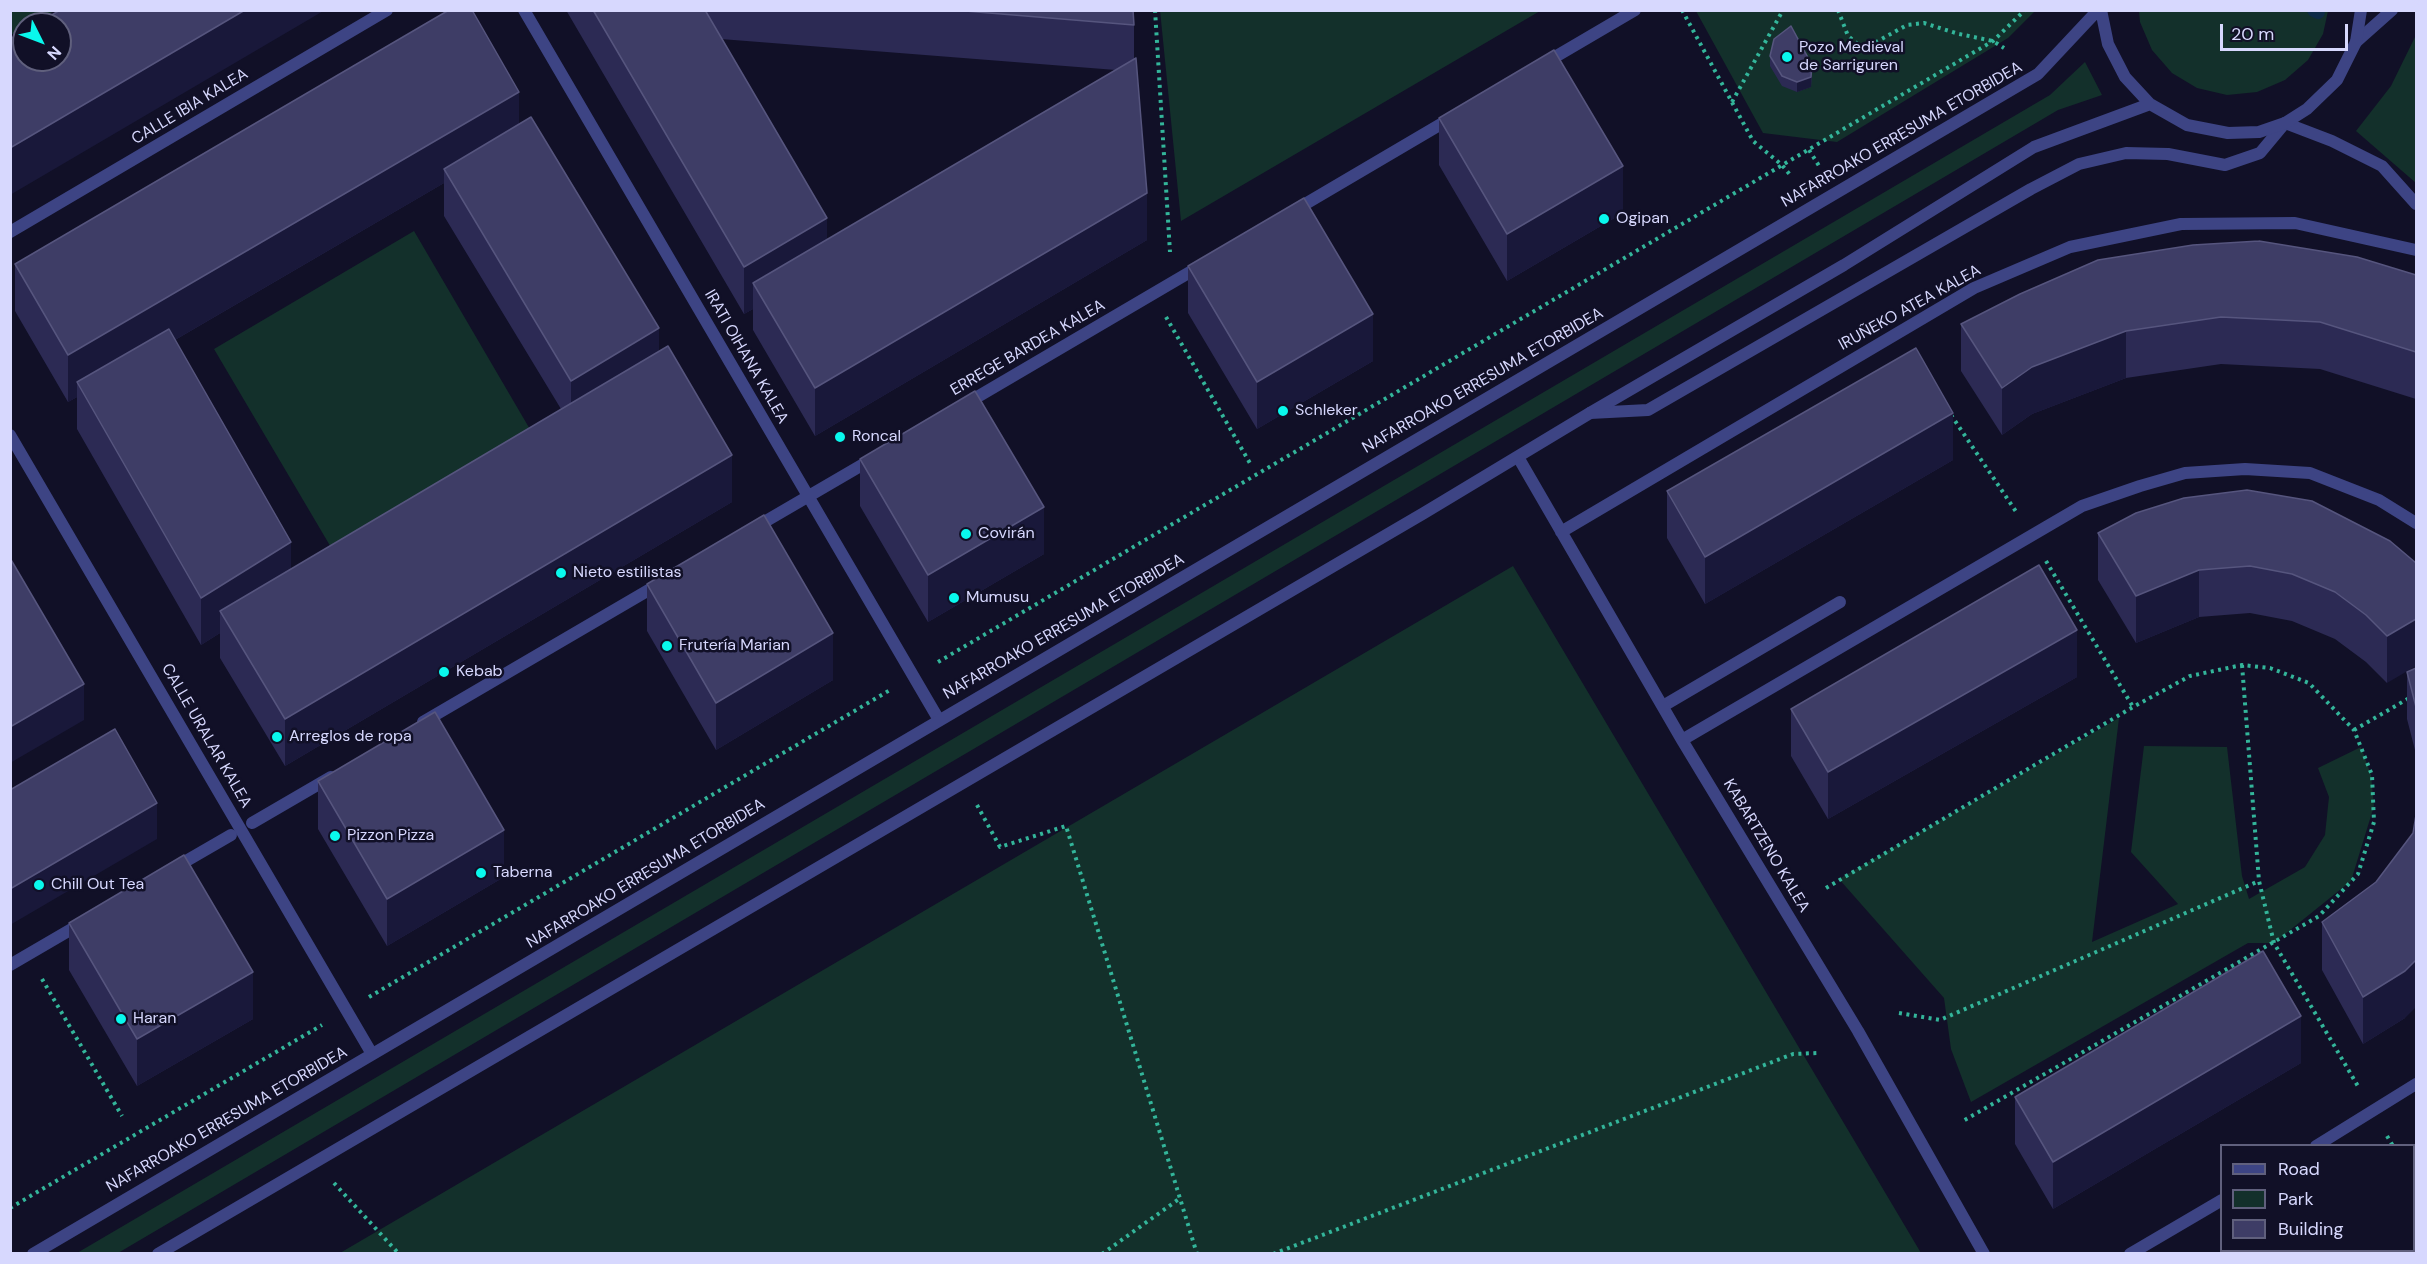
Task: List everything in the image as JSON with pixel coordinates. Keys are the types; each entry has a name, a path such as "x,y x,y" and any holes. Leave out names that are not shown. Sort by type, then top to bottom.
{"street":[{"name":"CALLE IBIA KALEA","path":"10,232 387,10"},
{"name":"IRATI OIHANA KALEA","path":"524,10 939,720"},
{"path":"1532,71 1635,10"},
{"path":"2099,10 2108,44 2125,77 2150,104 2187,125 2228,133 2259,132 2285,123 2307,109 2337,80 2356,42 2361,10"},
{"name":"NAFARROAKO ERRESUMA ETORBIDEA","path":"33,1254 2038,74 2099,10"},
{"path":"2356,42 2392,10"},
{"path":"158,1254 1844,265 2034,147 2150,104"},
{"path":"1285,216 1460,113"},
{"path":"2285,123 2332,141 2382,166 2416,204"},
{"path":"1590,413 1648,410 2031,189 2079,164 2126,153 2168,154 2225,165 2260,153 2285,123"},
{"name":"IRUÑEKO ATEA KALEA","path":"1561,532 1974,288 2070,247 2181,224 2295,223 2416,250"},
{"name":"ERREGE BARDEA KALEA","path":"960,407 1213,258"},
{"name":"CALLE URALAR KALEA","path":"10,435 372,1054"},
{"path":"746,533 889,449"},
{"name":"KABARTZENO KALEA","path":"1518,457 1682,740 1858,1031 1984,1254"},
{"path":"1682,740 2082,506 2140,486 2185,473 2245,469 2310,473 2379,500 2416,523"},
{"path":"417,726 674,575"},
{"path":"1663,706 1840,602"},
{"path":"252,823 344,769"},
{"path":"160,876 231,835"},
{"path":"10,965 89,919"},
{"path":"2319,1144 2416,1084"},
{"path":"2130,1254 2220,1201"}],"path":[{"path":"1155,10 1172,283"},
{"path":"1682,10 1753,141 1782,165 1791,176"},
{"path":"1732,102 1783,10"},
{"path":"1838,10 1848,36 1859,45 1867,47 1907,25 1924,23 1959,34 1993,41 2004,48"},
{"name":"NAFARROAKO ERRESUMA ETORBIDEA","path":"366,999 1993,41 2025,10"},
{"path":"1152,294 1251,465"},
{"path":"2242,665 2259,881 2274,943 2392,1144"},
{"path":"1826,888 2133,707 2190,676 2242,665 2270,668 2309,683 2354,730 2372,775 2374,822 2358,874 2319,916 1963,1121"},
{"path":"2354,730 2416,694"},
{"path":"963,782 1000,847 1066,826 1197,1254"},
{"path":"1899,1013 1940,1020 2259,881"},
{"path":"28,955 122,1116"},
{"name":"NAFARROAKO ERRESUMA ETORBIDEA","path":"10,1208 328,1021"},
{"path":"1273,1254 1793,1054 1817,1053"},
{"path":"1102,1254 1179,1199"}],"green space":[{"path":"11,10 54,10 52,12 12,12 11,35"},
{"path":"1160,10 1540,10 1540,11 1181,221"},
{"path":"2139,10 2328,11 2323,34 2308,60 2285,80 2257,92 2227,95 2197,88 2172,73 2152,50 2140,22"},
{"path":"1696,11 2035,11 2008,38 1837,142 1763,133"},
{"path":"2416,35 2416,183 2356,131 2391,86"},
{"path":"2085,62 2102,95 2058,110 118,1253 77,1253 2050,95"},
{"path":"414,231 531,431 332,549 214,349"},
{"path":"1513,566 1921,1253 340,1253"},
{"path":"2119,718 2092,942 2178,904 2131,852 2144,746 2227,747 2242,876 2249,899 2305,867 2325,835 2329,797 2318,768 2361,747 2371,775 2374,806 2351,881 2274,943 2248,943 1971,1102 1951,1049 1944,998 1839,879"}],"building":[{"path":"60,10 245,10 10,148 10,39 12,38 12,72 72,72 72,12 57,12"},
{"path":"449,10 472,10 519,92 68,355 15,264"},
{"path":"593,10 705,10 827,218 744,267"},
{"path":"953,10 1133,10 1134,25"},
{"name":"Pozo Medieval de Sarriguren","path":"1791,26 1812,65 1811,77 1797,82 1782,76 1770,56 1774,39"},
{"path":"1554,50 1623,166 1507,234 1439,118"},
{"path":"1136,58 1147,193 815,388 753,283"},
{"path":"531,117 659,328 571,381 444,169"},
{"path":"1304,198 1373,314 1257,382 1188,266"},
{"path":"2259,241 2357,257 2416,275 2416,352 2320,322 2221,317 2126,331 2032,367 2002,388 1961,324 2020,294 2098,260 2193,245"},
{"path":"169,329 291,542 201,598 77,382"},
{"path":"668,346 732,455 285,719 220,611"},
{"path":"1916,348 1953,413 1705,557 1667,491"},
{"path":"975,391 1044,507 928,575 860,459"},
{"path":"2247,490 2312,501 2390,541 2416,563 2416,619 2387,636 2366,615 2335,592 2292,574 2250,566 2199,570 2136,596 2098,533 2136,513 2184,498"},
{"path":"764,515 833,633 716,703 647,584"},
{"path":"10,558 84,684 10,727"},
{"path":"2039,565 2077,630 1828,772 1791,709"},
{"path":"2416,668 2416,707 2407,672"},
{"path":"435,712 504,830 387,899 318,781"},
{"path":"115,729 157,803 10,889 10,790"},
{"path":"2416,815 2416,960 2405,971 2363,997 2322,922 2376,882 2413,833"},
{"path":"184,855 253,972 137,1039 69,923"},
{"path":"2263,951 2301,1016 2053,1162 2015,1097"},
{"path":"2415,1210 2416,1212 2415,1241"},
{"path":"2247,1252 2397,1252 2394,1254 2244,1254"}],"waterway":[{"path":"2314,10 2318,12"}],"place":[{"name":"Pozo Medieval de Sarriguren","path":"1787,57"},
{"name":"Ogipan","path":"1604,219"},
{"name":"Schleker","path":"1283,411"},
{"name":"Roncal","path":"840,437"},
{"name":"Covirán","path":"966,534"},
{"name":"Nieto estilistas","path":"561,573"},
{"name":"Mumusu","path":"954,598"},
{"name":"Frutería Marian","path":"667,646"},
{"name":"Kebab","path":"444,672"},
{"name":"Arreglos de ropa","path":"277,737"},
{"name":"Pizzon Pizza","path":"335,836"},
{"name":"Taberna","path":"481,873"},
{"name":"Chill Out Tea","path":"39,885"},
{"name":"Haran","path":"121,1019"}]}
